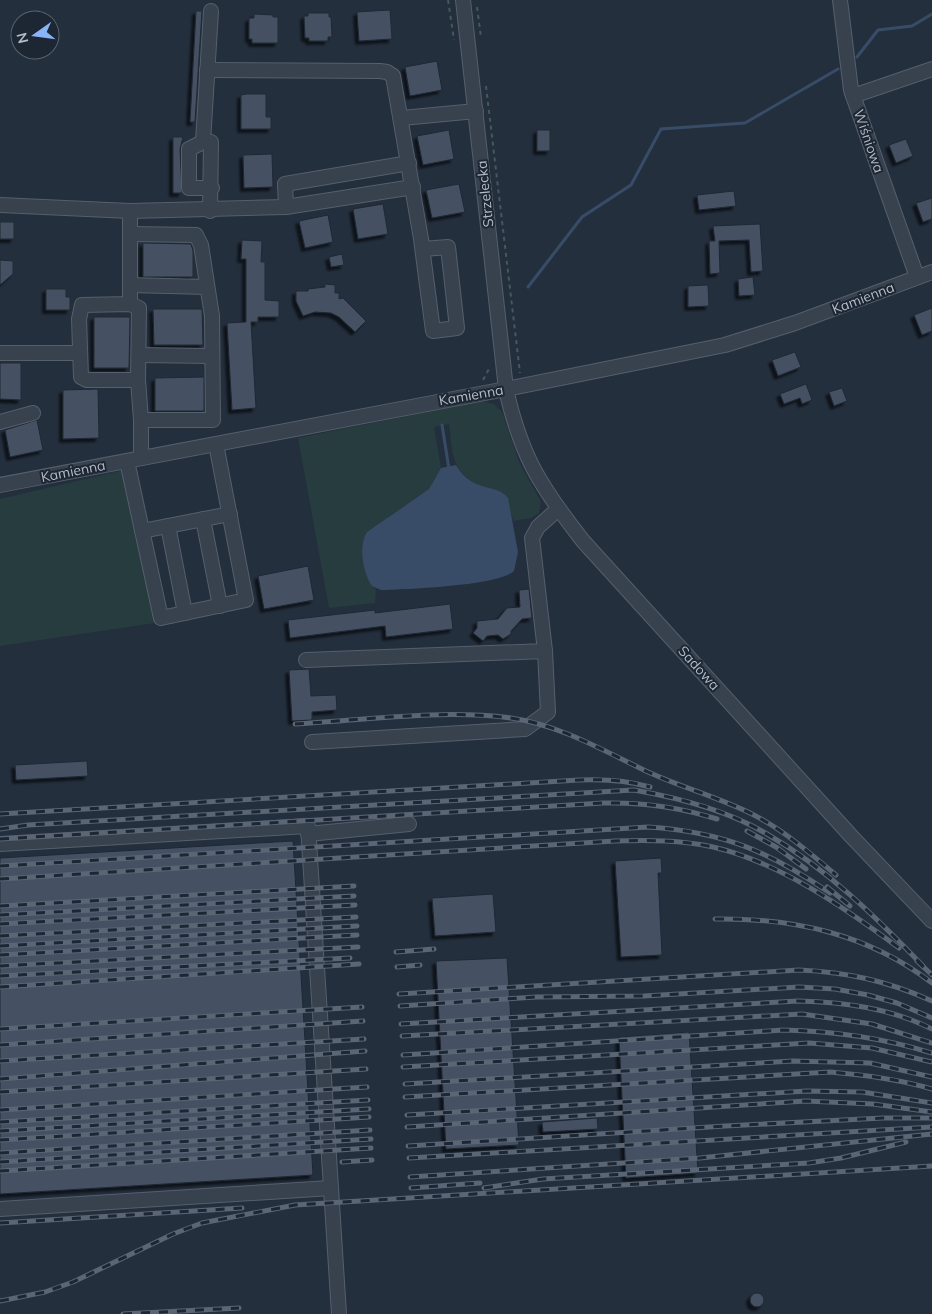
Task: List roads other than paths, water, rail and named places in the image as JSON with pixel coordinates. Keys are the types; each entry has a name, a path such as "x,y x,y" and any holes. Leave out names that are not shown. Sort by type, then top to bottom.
{"street":[{"name":"Strzelecka","path":"463,0 506,389"},
{"name":"Wiśniowa","path":"840,0 853,96 917,277"},
{"path":"203,142 211,11"},
{"path":"853,96 932,69"},
{"path":"207,70 387,72 393,76 402,118 423,249 433,331 457,328 448,247 423,249"},
{"path":"402,118 476,111"},
{"path":"210,210 212,188 211,142 203,142 189,148 189,188 212,188"},
{"path":"286,207 285,184 409,163"},
{"path":"0,205 130,211 286,207 413,187"},
{"path":"130,211 130,304"},
{"path":"130,234 196,235 201,245 212,316 213,420 141,420"},
{"name":"Kamienna","path":"0,485 506,389 725,344 795,323 932,272"},
{"path":"130,285 207,287"},
{"path":"138,380 87,380 80,377 79,319 82,304 130,304 139,308 138,380 141,420 134,460 142,530 161,618 246,600 216,444"},
{"path":"0,353 80,353"},
{"path":"139,355 212,356"},
{"name":"Sadowa","path":"506,389 515,426 531,468 558,509 583,541 932,921"},
{"path":"0,422 33,413"},
{"path":"312,742 525,728 548,712 545,651 532,538 538,527 558,509"},
{"path":"142,530 230,514"},
{"path":"204,519 220,606"},
{"path":"168,526 185,613"},
{"path":"306,660 545,651"},
{"path":"308,834 410,824"},
{"path":"0,844 308,826 339,1314"},
{"path":"0,1209 331,1188"}],"water":[{"path":"456,465 470,480 503,493 508,498 518,552 514,571 490,580 451,586 381,590 372,586 366,574 362,552 367,532 429,489 441,468"}],"waterway":[{"path":"857,57 878,30 912,26 932,14"},
{"path":"528,287 582,217 631,185 661,129 745,123 838,69"},
{"path":"442,425 449,469"}],"railway":[{"path":"295,724 403,716 458,715 511,718 547,726 648,772 725,802 762,819 805,849 836,875"},
{"path":"0,814 579,780 615,781 650,787"},
{"path":"0,829 28,825 634,790 703,806 736,818 789,847 849,894 923,966"},
{"path":"0,839 603,803 661,806 717,819"},
{"path":"0,866 648,827 700,834 744,846 786,866 830,893"},
{"path":"747,831 776,847 806,869"},
{"path":"0,879 615,841 677,842 713,847 762,863 834,902 899,948"},
{"path":"0,906 354,886"},
{"path":"827,887 850,906"},
{"path":"0,915 354,896"},
{"path":"0,924 355,905"},
{"path":"0,936 356,917"},
{"path":"715,919 745,919 774,922 830,932 882,952 908,966 932,983"},
{"path":"0,946 357,926"},
{"path":"0,955 357,935"},
{"path":"0,966 358,947"},
{"path":"396,952 434,949"},
{"path":"0,976 350,958"},
{"path":"917,961 932,975"},
{"path":"0,987 359,964"},
{"path":"397,967 420,965"},
{"path":"399,994 799,970 851,975 899,988 932,1001"},
{"path":"400,1006 536,997 644,996 799,987 835,989 868,995 897,1003 932,1018"},
{"path":"401,1024 798,1001 850,1005 883,1011 932,1029"},
{"path":"0,1029 362,1007"},
{"path":"402,1036 802,1014 872,1024 932,1043"},
{"path":"0,1045 363,1021"},
{"path":"403,1055 783,1030 859,1036 932,1053"},
{"path":"0,1061 364,1039"},
{"path":"403,1067 809,1043 872,1048 932,1062"},
{"path":"0,1079 365,1051"},
{"path":"405,1084 793,1061 870,1063 932,1077"},
{"path":"0,1092 366,1069"},
{"path":"405,1097 830,1072 881,1078 932,1089"},
{"path":"0,1110 367,1087"},
{"path":"407,1115 807,1091 862,1092 932,1103"},
{"path":"0,1122 368,1100"},
{"path":"407,1127 806,1101 873,1104 932,1112"},
{"path":"0,1131 369,1109"},
{"path":"0,1140 369,1117"},
{"path":"408,1146 725,1126 883,1118 932,1118"},
{"path":"409,1158 932,1127"},
{"path":"0,1153 370,1130"},
{"path":"410,1177 700,1158 932,1134"},
{"path":"0,1162 371,1139"},
{"path":"484,1188 543,1179 809,1163 841,1158 906,1142"},
{"path":"0,1171 371,1148"},
{"path":"342,1162 372,1160"},
{"path":"0,1301 45,1292 73,1282 173,1234 202,1223 295,1205 932,1166"},
{"path":"411,1188 480,1183"},
{"path":"0,1223 242,1208"},
{"path":"123,1314 239,1308"}]}
